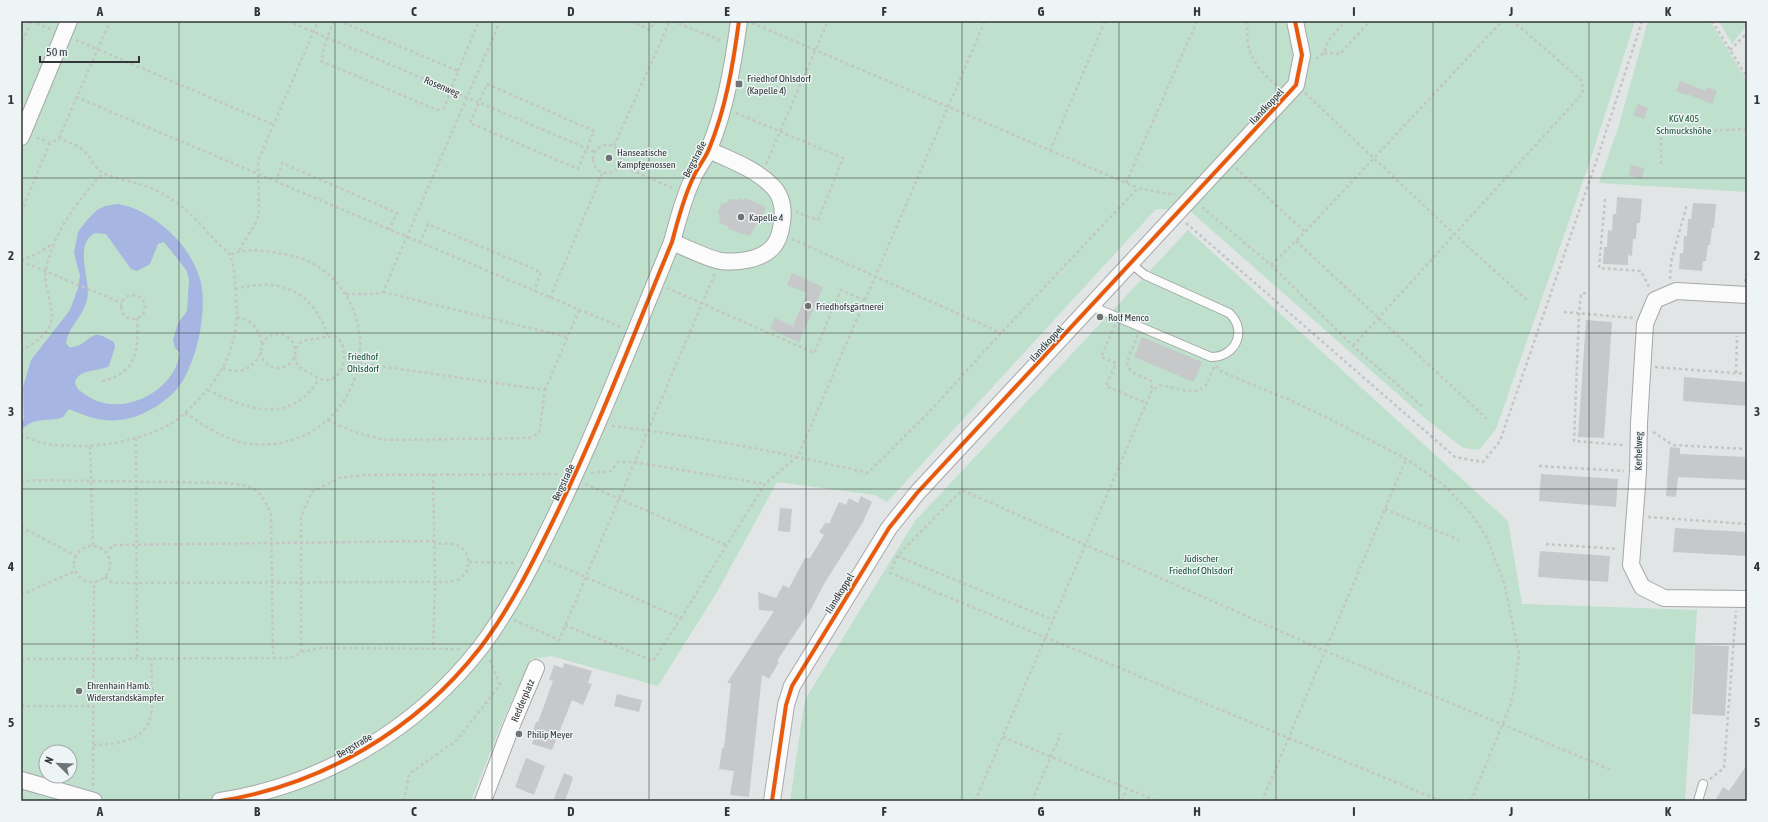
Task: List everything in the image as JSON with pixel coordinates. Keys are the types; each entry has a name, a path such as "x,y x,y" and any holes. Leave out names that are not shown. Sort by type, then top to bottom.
{"street":[{"path":"22,134 69,21"},
{"name":"Bergstraße","path":"220,801 247,797 302,780 353,756 401,725 445,688 483,651 534,559 575,477 636,333 672,242 681,206 693,177 709,150 730,83 739,21"},
{"path":"1294,85 1302,55 1295,21"},
{"name":"Ilandkoppel","path":"772,801 789,694 889,528 917,493 1192,198 1294,85"},
{"name":"Bergstraße","path":"672,242 720,261 736,261 757,257 773,247 780,234 783,214 782,205 773,186 751,170 709,150"},
{"path":"1655,300 1676,291 1747,295"},
{"name":"Kerbelweg","path":"1655,300 1645,324 1639,423 1638,472 1631,565 1642,587 1664,598 1742,599"},
{"name":"Redderplatz","path":"483,801 536,668"},
{"path":"21,780 94,801"}],"lane":[{"path":"1091,306 1211,356 1221,356 1227,353 1236,344 1238,338 1238,326 1233,316 1225,310 1145,275 1130,263"},
{"path":"1698,801 1703,784"}],"path":[{"path":"21,47 31,21"},
{"path":"21,212 50,143 59,138 110,21"},
{"path":"238,251 254,226 259,215 258,161 318,21"},
{"path":"334,21 327,37 321,61 437,110 444,108 479,21"},
{"path":"340,21 458,71"},
{"path":"383,292 500,21"},
{"path":"631,21 650,30 654,21"},
{"path":"614,146 670,21"},
{"path":"673,21 735,46"},
{"path":"748,21 1138,188 1192,198 1271,265 1353,346 1423,407"},
{"path":"761,177 828,21"},
{"path":"565,625 653,661 765,484 798,456 985,21"},
{"path":"1050,151 1105,21"},
{"path":"1126,183 1197,21"},
{"path":"1248,21 1247,29 1250,55 1263,75 1294,85 1527,300"},
{"path":"1294,85 1324,53 1328,41 1345,21"},
{"path":"1324,53 1340,54 1370,21"},
{"path":"1271,265 1305,232 1502,21"},
{"path":"1353,346 1583,93 1582,81 1513,21"},
{"path":"1177,214 1455,456 1483,462 1500,441 1596,162 1642,21"},
{"path":"1712,21 1747,77"},
{"path":"1730,50 1747,33"},
{"path":"98,50 274,125"},
{"path":"487,84 594,131 586,149 578,169 470,123 487,84"},
{"path":"76,97 259,173 276,182 407,238 636,333"},
{"path":"722,108 843,158 818,220 782,205"},
{"path":"1661,164 1661,133 1747,128"},
{"path":"22,134 50,143"},
{"path":"21,434 41,444 90,446 136,438 173,422 185,413 217,379 223,368 232,343 237,317 230,255 197,219 180,204 160,192 103,173 85,152 59,138"},
{"path":"601,146 614,146 620,152 622,157 620,165 615,171 603,172 595,166 593,157 595,152 601,146"},
{"path":"1227,160 1305,232"},
{"path":"276,182 282,163 397,213 389,230"},
{"path":"620,165 686,194"},
{"path":"550,298 603,172"},
{"path":"21,351 39,340 48,329 51,321 52,309 45,284 46,271 53,244 68,214 103,173"},
{"path":"597,424 649,430 798,456 868,473 932,408 1138,188"},
{"path":"1605,199 1599,268 1641,271 1655,300"},
{"path":"1670,294 1671,262 1687,204"},
{"path":"420,243 428,224 541,272 534,291"},
{"path":"780,234 1001,333"},
{"path":"1296,241 1488,419"},
{"path":"21,260 37,254 53,244"},
{"path":"185,413 222,436 244,443 266,445 289,441 310,433 328,420 343,403 353,384 360,363 361,339 356,316 346,294 332,277 313,263 293,255 270,252 238,251 230,255"},
{"path":"21,260 122,303"},
{"path":"503,615 559,640 720,261"},
{"path":"655,283 814,353 841,290 865,301"},
{"path":"235,289 253,284 270,284 286,288 301,296 313,307 322,320 328,336"},
{"path":"346,294 375,294 383,292 568,337"},
{"path":"1586,292 1581,294 1579,314 1574,441 1639,446"},
{"path":"130,296 141,299 143,302 143,314 137,318 129,319 123,314 122,311 122,303 130,296"},
{"path":"328,420 354,432 386,440 529,438 539,433 544,390 579,310"},
{"path":"1564,312 1647,319"},
{"path":"223,368 238,372 246,370 253,366 261,352 262,345 259,333 252,323 237,317"},
{"path":"102,381 118,376 125,371 134,359 138,348 137,318"},
{"path":"1118,318 1101,357 1116,363 1106,386 1146,403"},
{"path":"975,801 1152,390 1151,381 1132,372 1127,366 1128,356 1141,327"},
{"path":"262,345 269,336 281,334 291,340 296,350"},
{"path":"328,336 335,336 339,339 344,350 344,360 339,374 332,379 326,380 319,379 300,368 296,363 295,356 296,350 301,342 328,336"},
{"path":"1736,373 1737,336"},
{"path":"261,352 264,362 273,368 284,368 295,356"},
{"path":"1211,356 1215,365 1222,372 1292,401 1406,459 1444,485 1459,500 1486,536 1496,558 1504,582 1519,654 1515,686 1503,725 1471,801"},
{"path":"344,360 544,390"},
{"path":"1152,390 1160,385 1187,391 1198,391 1206,385 1215,365"},
{"path":"1642,366 1747,374"},
{"path":"208,390 236,403 255,409 277,409 300,401 312,392 319,379"},
{"path":"1639,423 1673,445 1747,449"},
{"path":"136,438 137,658"},
{"path":"90,446 93,546"},
{"path":"1262,801 1406,459"},
{"path":"301,652 301,516 312,492 339,478 365,475 433,474 575,477 611,471 618,462 635,462 765,484"},
{"path":"1539,466 1638,472"},
{"path":"433,474 435,582 433,649"},
{"path":"575,477 619,499 726,545"},
{"path":"21,483 30,480 226,483 252,488 260,493 270,514 272,544 273,658"},
{"path":"1441,801 890,573 897,556 962,490 1085,546 1325,651 1612,770"},
{"path":"1385,509 1459,540"},
{"path":"1635,516 1747,524"},
{"path":"21,527 76,556"},
{"path":"105,576 113,583 435,582 458,580 465,575 469,562 467,554 460,546 434,542 301,542 272,544 136,545 114,546 106,553"},
{"path":"1546,544 1632,550"},
{"path":"93,546 98,547 106,553 110,560 110,566 105,576 94,582 83,580 75,571 74,566 76,556 83,548 93,546"},
{"path":"897,556 1053,620"},
{"path":"469,562 534,559 586,576 681,618"},
{"path":"21,595 75,571"},
{"path":"94,582 94,801"},
{"path":"1703,784 1724,768 1742,599"},
{"path":"21,659 287,658 296,656 301,652 320,648 483,651 500,685 457,740 409,774 404,801"},
{"path":"93,745 116,744 135,738 148,727 152,704 151,658"},
{"path":"21,706 93,706"},
{"path":"1032,801 1061,733"},
{"path":"1003,737 1157,801"},
{"path":"1122,801 1127,788"}],"green space":[{"name":"Friedhof Ohlsdorf","path":"21,21 1635,21 1588,167 1496,429 1479,450 1463,448 1426,419 1189,210 1156,209 887,502 875,495 777,482 717,592 658,686 551,656 531,659 503,720 471,801 21,801"},
{"name":"KGV 405 Schmuckshöhe","path":"1648,21 1710,21 1747,81 1747,192 1599,183 1619,125"},
{"path":"1719,21 1747,21 1747,25 1732,44"},
{"name":"Jüdischer Friedhof Ohlsdorf","path":"1188,230 1508,521 1522,604 1697,610 1685,801 790,801 806,698 915,521"}],"water":[{"path":"118,204 125,205 148,216 170,232 190,257 200,279 203,304 200,332 193,359 188,371 177,389 163,402 137,416 128,419 106,420 87,416 69,409 63,417 32,422 21,430 21,421 24,419 23,387 31,360 70,310 78,288 80,276 74,253 78,232 97,210 105,206","holes":["95,233 106,234 131,269 137,271 150,264 158,244 164,242 187,271 189,280 187,311 178,323 173,340 175,348 180,353 176,367 168,380 157,390 144,398 129,403 114,404 100,402 80,391 77,388 75,381 81,374 109,366 115,347 114,342 103,336 96,335 92,336 78,346 69,347 66,343 70,330 81,314 87,301 88,293 84,260 85,244"]}],"building":[{"path":"1680,81 1706,91 1707,87 1717,91 1712,104 1676,91"},
{"path":"1638,104 1648,108 1644,119 1633,115"},
{"path":"1631,165 1644,168 1642,179 1629,176"},
{"path":"1617,197 1642,199 1640,223 1637,223 1636,239 1633,239 1632,256 1628,255 1628,265 1603,264 1604,247 1607,247 1608,230 1612,231 1613,214 1616,214"},
{"name":"Kapelle 4","path":"740,198 744,200 745,198 766,207 762,218 760,217 750,236 727,228 728,226 719,223 721,217 719,216 720,214 717,213 722,203 724,204 731,199 739,200"},
{"path":"1693,203 1716,204 1714,228 1712,228 1710,245 1708,245 1706,261 1703,261 1702,271 1679,269 1680,253 1683,253 1684,236 1687,236 1688,219 1691,219"},
{"name":"Friedhofsgärtnerei","path":"792,273 823,287 799,342 770,329 775,318 793,326 807,293 787,285"},
{"path":"1586,320 1612,322 1604,438 1578,437"},
{"path":"1142,337 1202,362 1194,382 1134,357"},
{"path":"1684,377 1747,382 1747,406 1683,401"},
{"path":"1670,447 1680,448 1680,454 1747,457 1747,480 1678,477 1676,497 1666,496"},
{"path":"1541,474 1618,479 1616,507 1539,501"},
{"path":"861,496 872,502 863,522 824,584 810,611 777,661 779,662 769,679 762,675 749,797 730,795 734,771 719,769 722,748 724,748 731,683 727,683 774,611 759,610 758,592 776,598 783,585 789,588 805,558 810,558 824,535 819,532 826,522 829,524 839,502 846,505 849,498 858,503"},
{"path":"780,508 792,509 790,532 778,531"},
{"path":"1675,528 1747,532 1747,556 1673,552"},
{"path":"1540,551 1610,556 1608,582 1538,577"},
{"path":"1695,645 1729,646 1725,716 1692,714"},
{"path":"564,663 592,671 588,683 592,684 583,705 572,700 552,750 532,744 534,738 531,736 536,722 538,722 553,681 549,680 554,665 563,668"},
{"path":"617,694 642,700 639,712 614,706"},
{"path":"526,758 545,766 534,795 515,787"},
{"path":"1747,765 1747,801 1715,801 1723,787 1729,791"},
{"path":"564,773 573,777 565,801 553,801"}],"cycle path":[{"path":"220,801 258,793 295,782 330,767 364,749 397,728 427,704 455,677 480,648 501,618 528,571 568,488 599,418 672,242 686,194 709,149 720,118 731,70 739,21"},
{"path":"772,801 786,705 792,686 889,528 917,493 1296,85 1302,55 1295,21"}],"place":[{"name":"Friedhof Ohlsdorf (Kapelle 4)","path":"739,84"},
{"name":"Hanseatische Kampfgenossen","path":"609,158"},
{"name":"Kapelle 4","path":"741,217"},
{"name":"Friedhofsgärtnerei","path":"808,306"},
{"name":"Rolf Menco","path":"1100,317"},
{"name":"Ehrenhain Hamb. Widerstandskämpfer","path":"79,691"},
{"name":"Philip Meyer","path":"519,734"}]}
